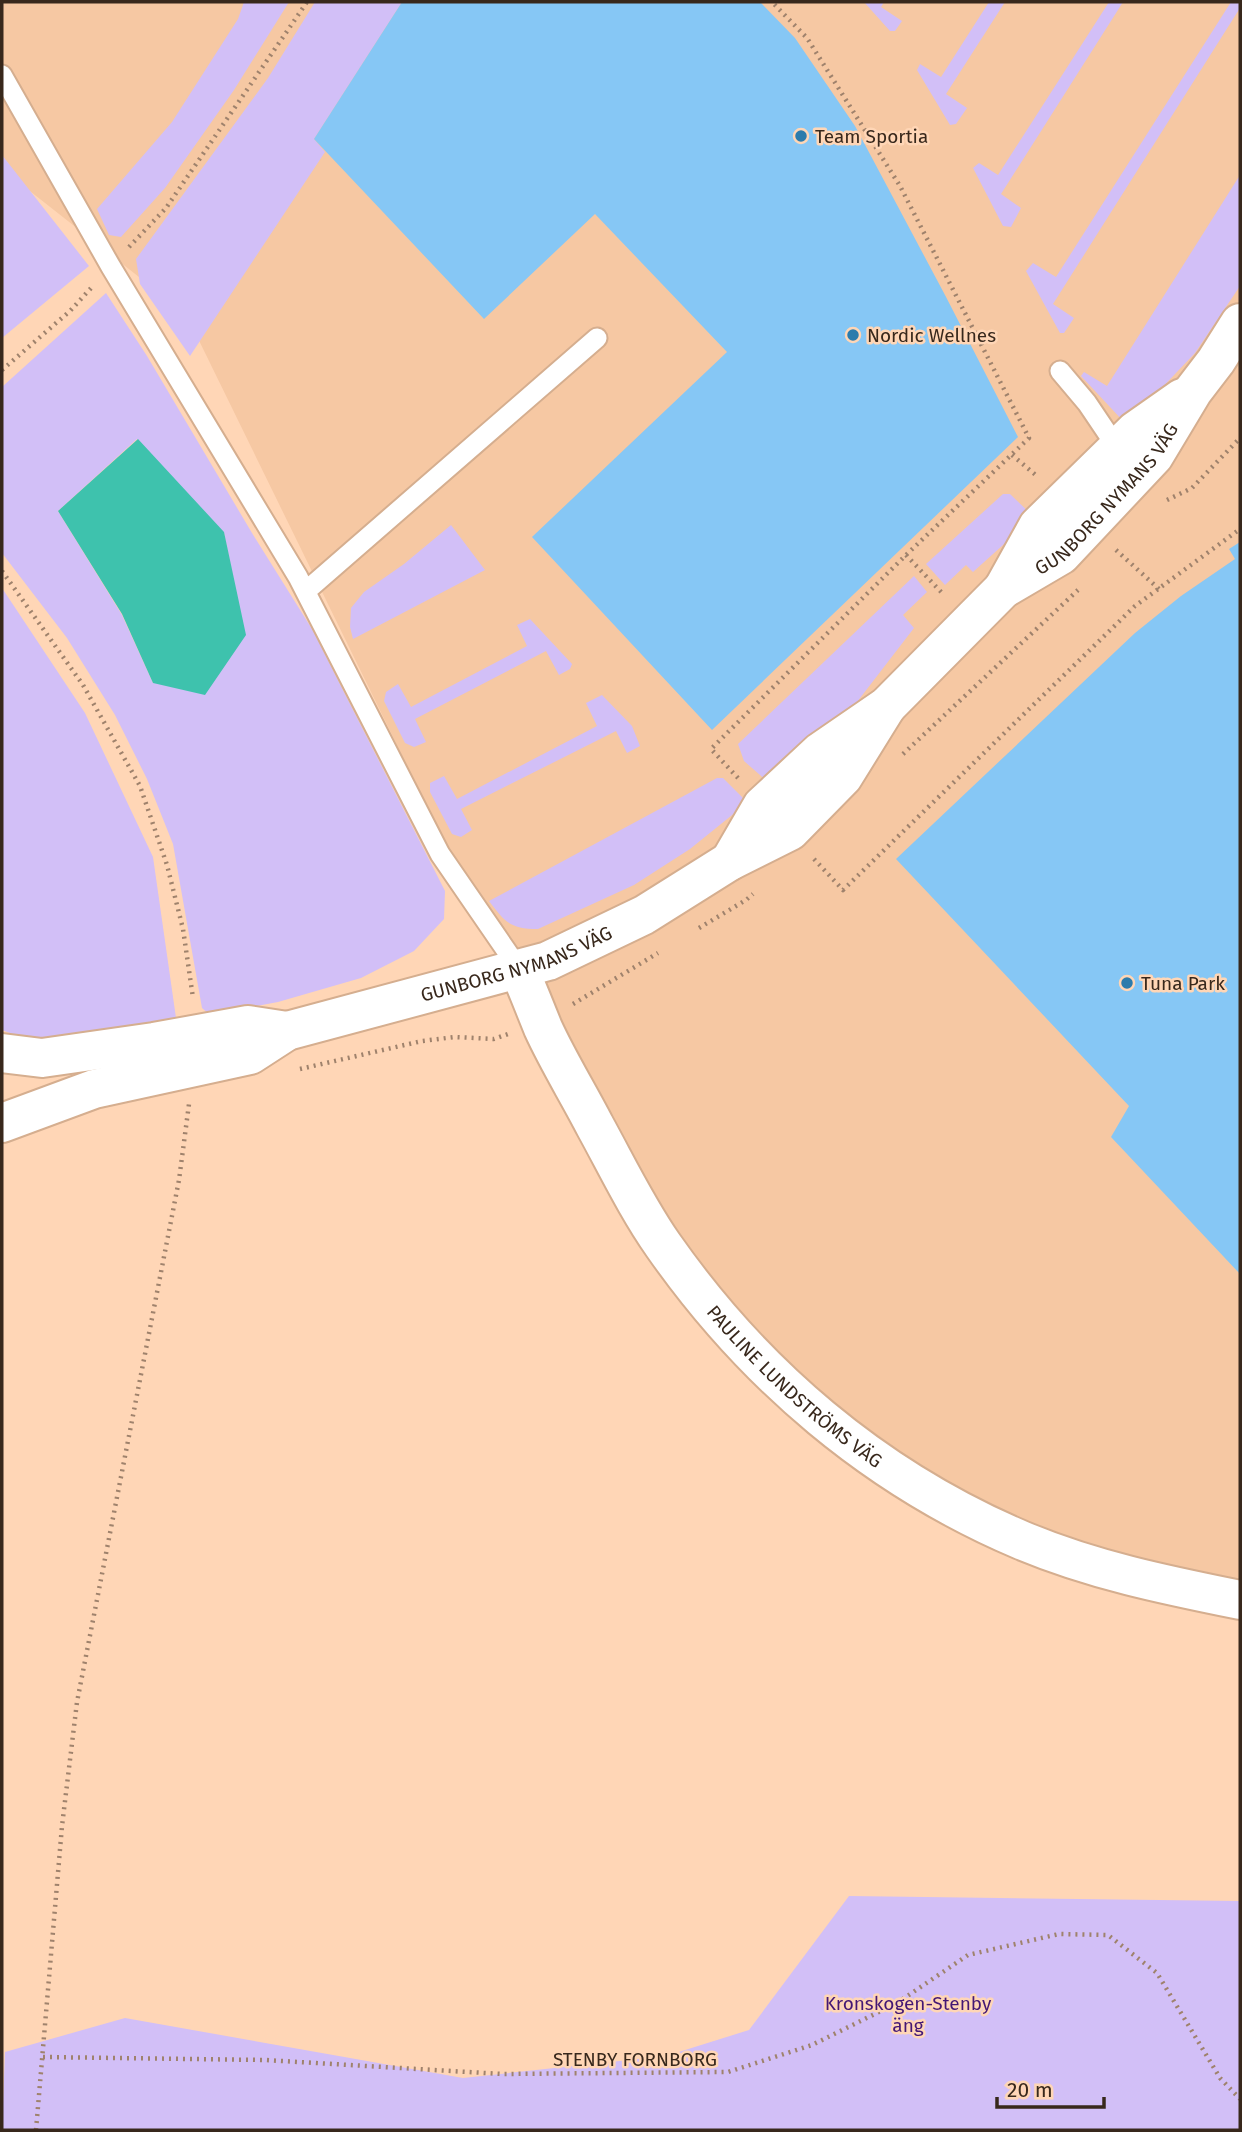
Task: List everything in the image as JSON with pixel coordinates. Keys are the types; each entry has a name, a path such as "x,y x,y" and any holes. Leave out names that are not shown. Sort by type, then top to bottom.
{"street":[{"name":"GUNBORG NYMANS VÄG","path":"1003,589 1038,526 1135,431 1193,391 1228,362 1240,323"},
{"name":"GUNBORG NYMANS VÄG","path":"2,1123 94,1089 250,1055 287,1031 548,961 643,915 730,861 790,831 843,777 887,706 1003,589 1061,555 1154,456 1193,391"},
{"name":"PAULINE LUNDSTRÖMS VÄG","path":"519,969 544,1029 629,1189 663,1244 740,1343 801,1402 849,1442 901,1479 1022,1541 1122,1574 1240,1600"},
{"name":"GUNBORG NYMANS VÄG","path":"2,1053 42,1058 154,1042 248,1024 287,1031"}],"lane":[{"path":"2,75 111,267 306,591 440,854 519,969"},
{"path":"306,591 597,338"},
{"path":"1060,371 1087,403 1118,449"}],"path":[{"path":"2,370 70,311 166,208 307,2"},
{"path":"743,784 711,749 906,555 1029,438 900,186 807,38 772,2"},
{"path":"1012,454 1045,483"},
{"path":"811,856 843,890 1135,606 1240,529"},
{"path":"1116,550 1159,589"},
{"path":"906,555 946,597"},
{"path":"2,572 83,685 140,786 167,865 183,929 193,996"},
{"path":"36,2130 62,1826 76,1702 179,1180 190,1102"},
{"name":"STENBY FORNBORG","path":"43,2057 265,2060 502,2074 728,2072 812,2045 897,2003 968,1955 1059,1934 1108,1935 1157,1973 1220,2078 1240,2099"}],"shaded area":[{"path":"2,2 1240,2 1240,1606 1088,1570 771,1387 558,1074 186,314 26,188 2,155"}],"green space":[{"path":"244,2 289,2 234,90 165,188 121,237 109,235 97,209 172,122 238,19"},
{"path":"315,2 402,2 314,139 325,152 190,356 140,284 136,259 268,78"},
{"path":"864,2 884,2 881,7 902,21 895,31 890,31"},
{"path":"989,2 1005,2 946,94 967,108 956,124 950,125 917,70 920,64 941,77"},
{"path":"1109,2 1123,2 1001,194 1021,208 1011,227 1003,226 973,168 979,163 998,175"},
{"path":"1231,2 1240,2 1240,8 1053,304 1074,318 1064,333 1060,333 1026,271 1033,263 1056,277"},
{"path":"2,155 89,266 2,338"},
{"path":"1240,175 1240,286 1195,353 1137,414 1124,422 1081,376 1084,372 1107,386"},
{"path":"106,293 312,629 445,891 444,919 414,951 361,978 278,1002 210,1015 202,1008 173,844 147,779 115,715 67,638 2,553 2,387","holes":["137,439 224,533 245,635 153,683 122,615 58,511"]},
{"path":"1003,494 1010,494 1034,517 973,572 966,565 945,585 926,564"},
{"path":"451,525 485,570 353,639 350,627 351,608 364,592 404,564"},
{"path":"914,576 927,592 903,615 914,628 857,702 769,783 744,761 738,744"},
{"path":"2,588 85,713 153,857 176,1018 31,1041 2,1030"},
{"path":"530,619 572,664 570,669 559,675 546,651 415,719 426,742 414,747 405,743 384,701 386,692 398,684 411,707 527,646 517,625"},
{"path":"602,695 632,726 640,746 627,753 616,731 461,809 472,830 461,837 452,834 430,792 430,783 444,776 457,799 597,726 586,703"},
{"path":"717,778 723,778 745,800 742,807 690,849 634,885 538,929 514,926 499,914 489,901"},
{"name":"Kronskogen-Stenby äng","path":"849,1896 1240,1901 1240,2130 2,2130 5,2052 125,2018 463,2078 666,2056 749,2030"}],"water":[{"path":"138,439 224,532 246,635 205,695 153,683 122,614 58,511"}],"building":[{"path":"402,2 760,2 795,38 855,126 1018,437 712,730 532,537 727,352 595,214 484,319 314,139"},
{"name":"Tuna Park","path":"1240,542 1240,1274 1111,1137 1129,1106 896,859 1135,633 1181,596 1235,559 1229,549"}],"place":[{"name":"Team Sportia","path":"801,136"},
{"name":"Nordic Wellnes","path":"853,335"},
{"name":"Tuna Park","path":"1127,983"}]}
